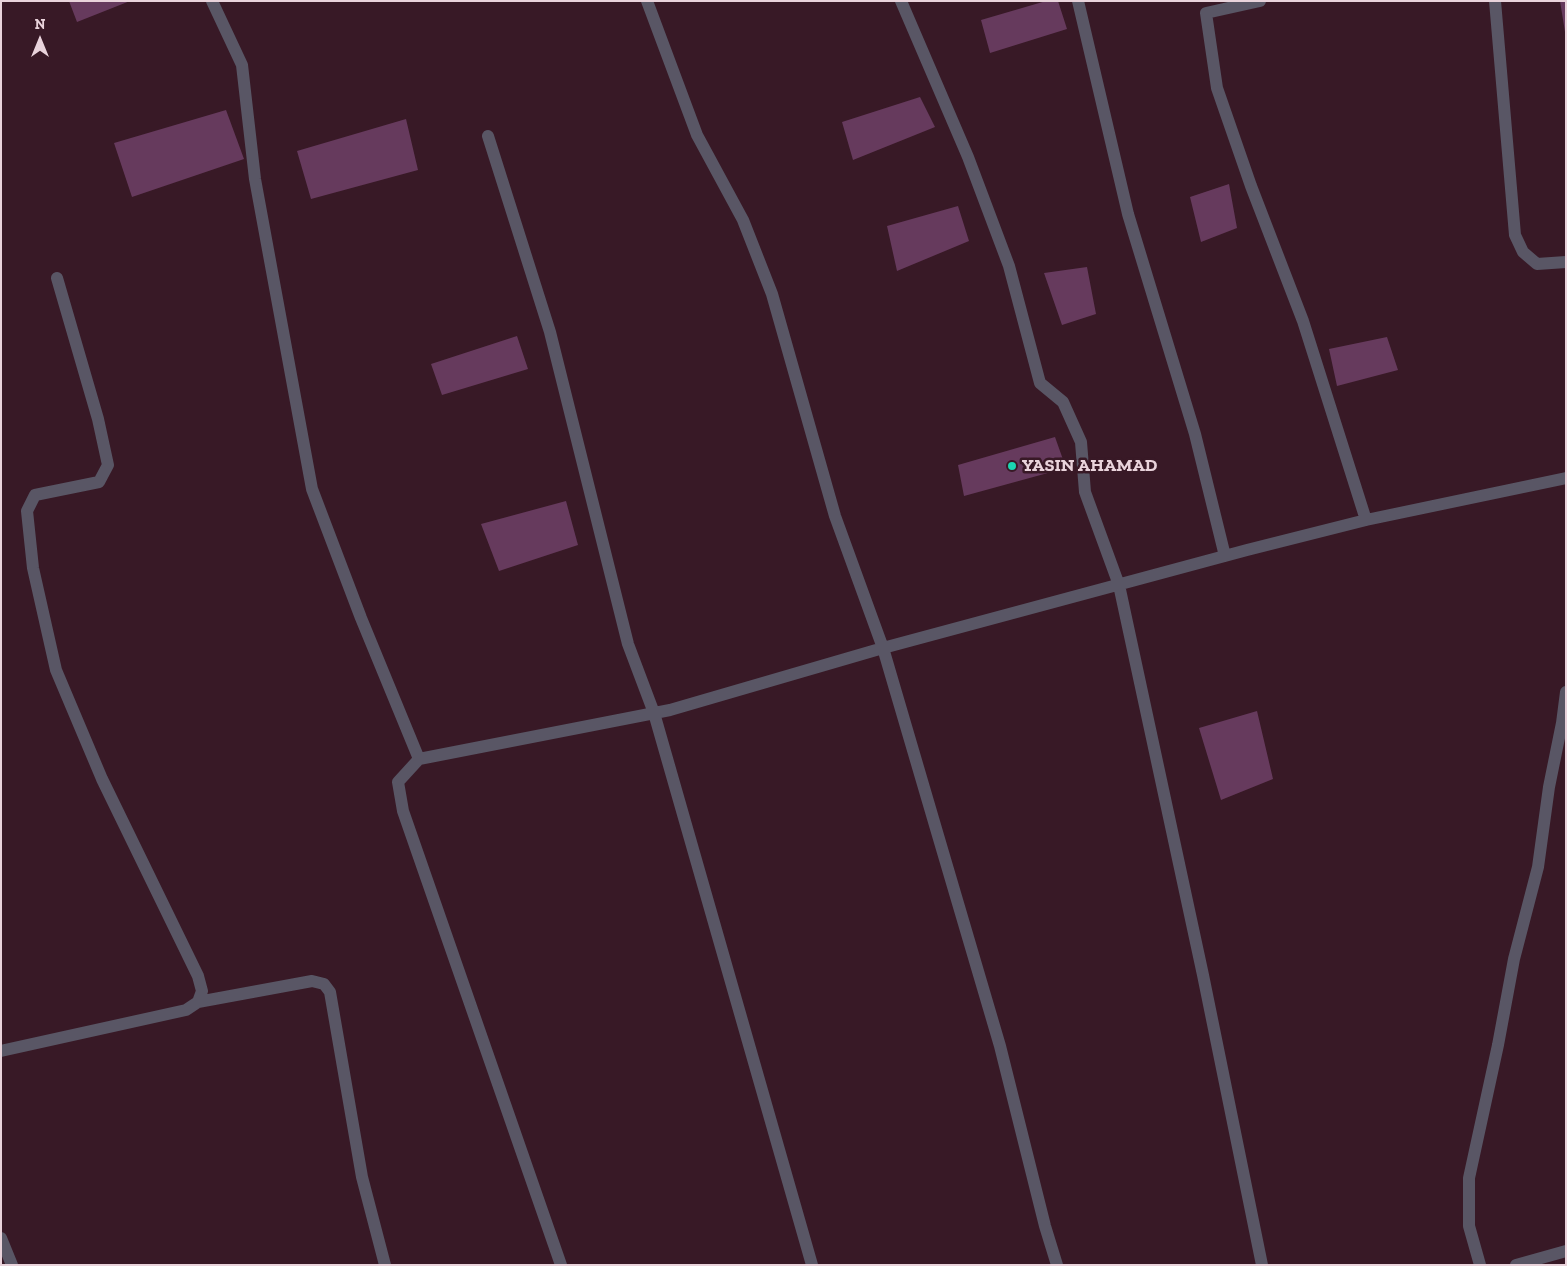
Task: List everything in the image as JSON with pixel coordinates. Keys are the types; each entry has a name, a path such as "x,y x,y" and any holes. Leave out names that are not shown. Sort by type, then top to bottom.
{"street":[{"path":"212,1 242,65 255,178 312,489 361,618 419,759"},
{"path":"647,1 697,135 743,220 772,294 835,516 883,648 1000,1046 1044,1226 1057,1265"},
{"path":"901,1 968,158 1009,266 1040,383 1063,402 1081,442 1085,492 1119,585 1203,975 1262,1265"},
{"path":"1078,1 1128,214 1195,434 1225,556"},
{"path":"1260,1 1206,13 1217,88 1251,186 1303,321 1366,520"},
{"path":"1495,1 1515,235 1523,252 1537,264 1566,262"},
{"path":"488,136 550,332 628,644 654,713 812,1265"},
{"path":"57,278 98,419 108,465 99,482 35,495 27,511 33,568 56,670 102,779 198,976 202,991 198,1002"},
{"path":"561,1265 403,811 398,782 419,759 670,710 883,648 1225,556 1366,520 1566,478"},
{"path":"1480,1265 1469,1226 1469,1178 1498,1045 1514,959 1538,867 1549,787 1562,723 1566,692"},
{"path":"1,1051 186,1010 198,1002 312,981 324,984 330,992 362,1177 385,1265"},
{"path":"1,1238 12,1265"},
{"path":"1516,1265 1566,1252"}],"building":[{"path":"69,1 130,1 77,22"},
{"path":"1046,1 1058,1 1067,29 990,53 981,20"},
{"path":"1560,1 1566,1 1566,32 1565,32"},
{"path":"920,97 935,127 853,160 842,122"},
{"path":"226,110 244,159 132,197 114,143"},
{"path":"406,119 418,170 311,199 297,151"},
{"path":"1229,184 1237,228 1201,242 1190,197"},
{"path":"958,206 969,241 897,271 887,226"},
{"path":"1087,267 1096,314 1062,325 1044,273"},
{"path":"517,336 528,369 442,395 431,364"},
{"path":"1387,337 1398,370 1337,386 1329,349"},
{"name":"YASIN AHAMAD","path":"1055,437 1066,468 964,496 958,465"},
{"path":"566,501 578,545 499,571 481,524"},
{"path":"1257,711 1273,779 1221,800 1199,728"}],"place":[{"name":"YASIN AHAMAD","path":"1012,466"}]}
